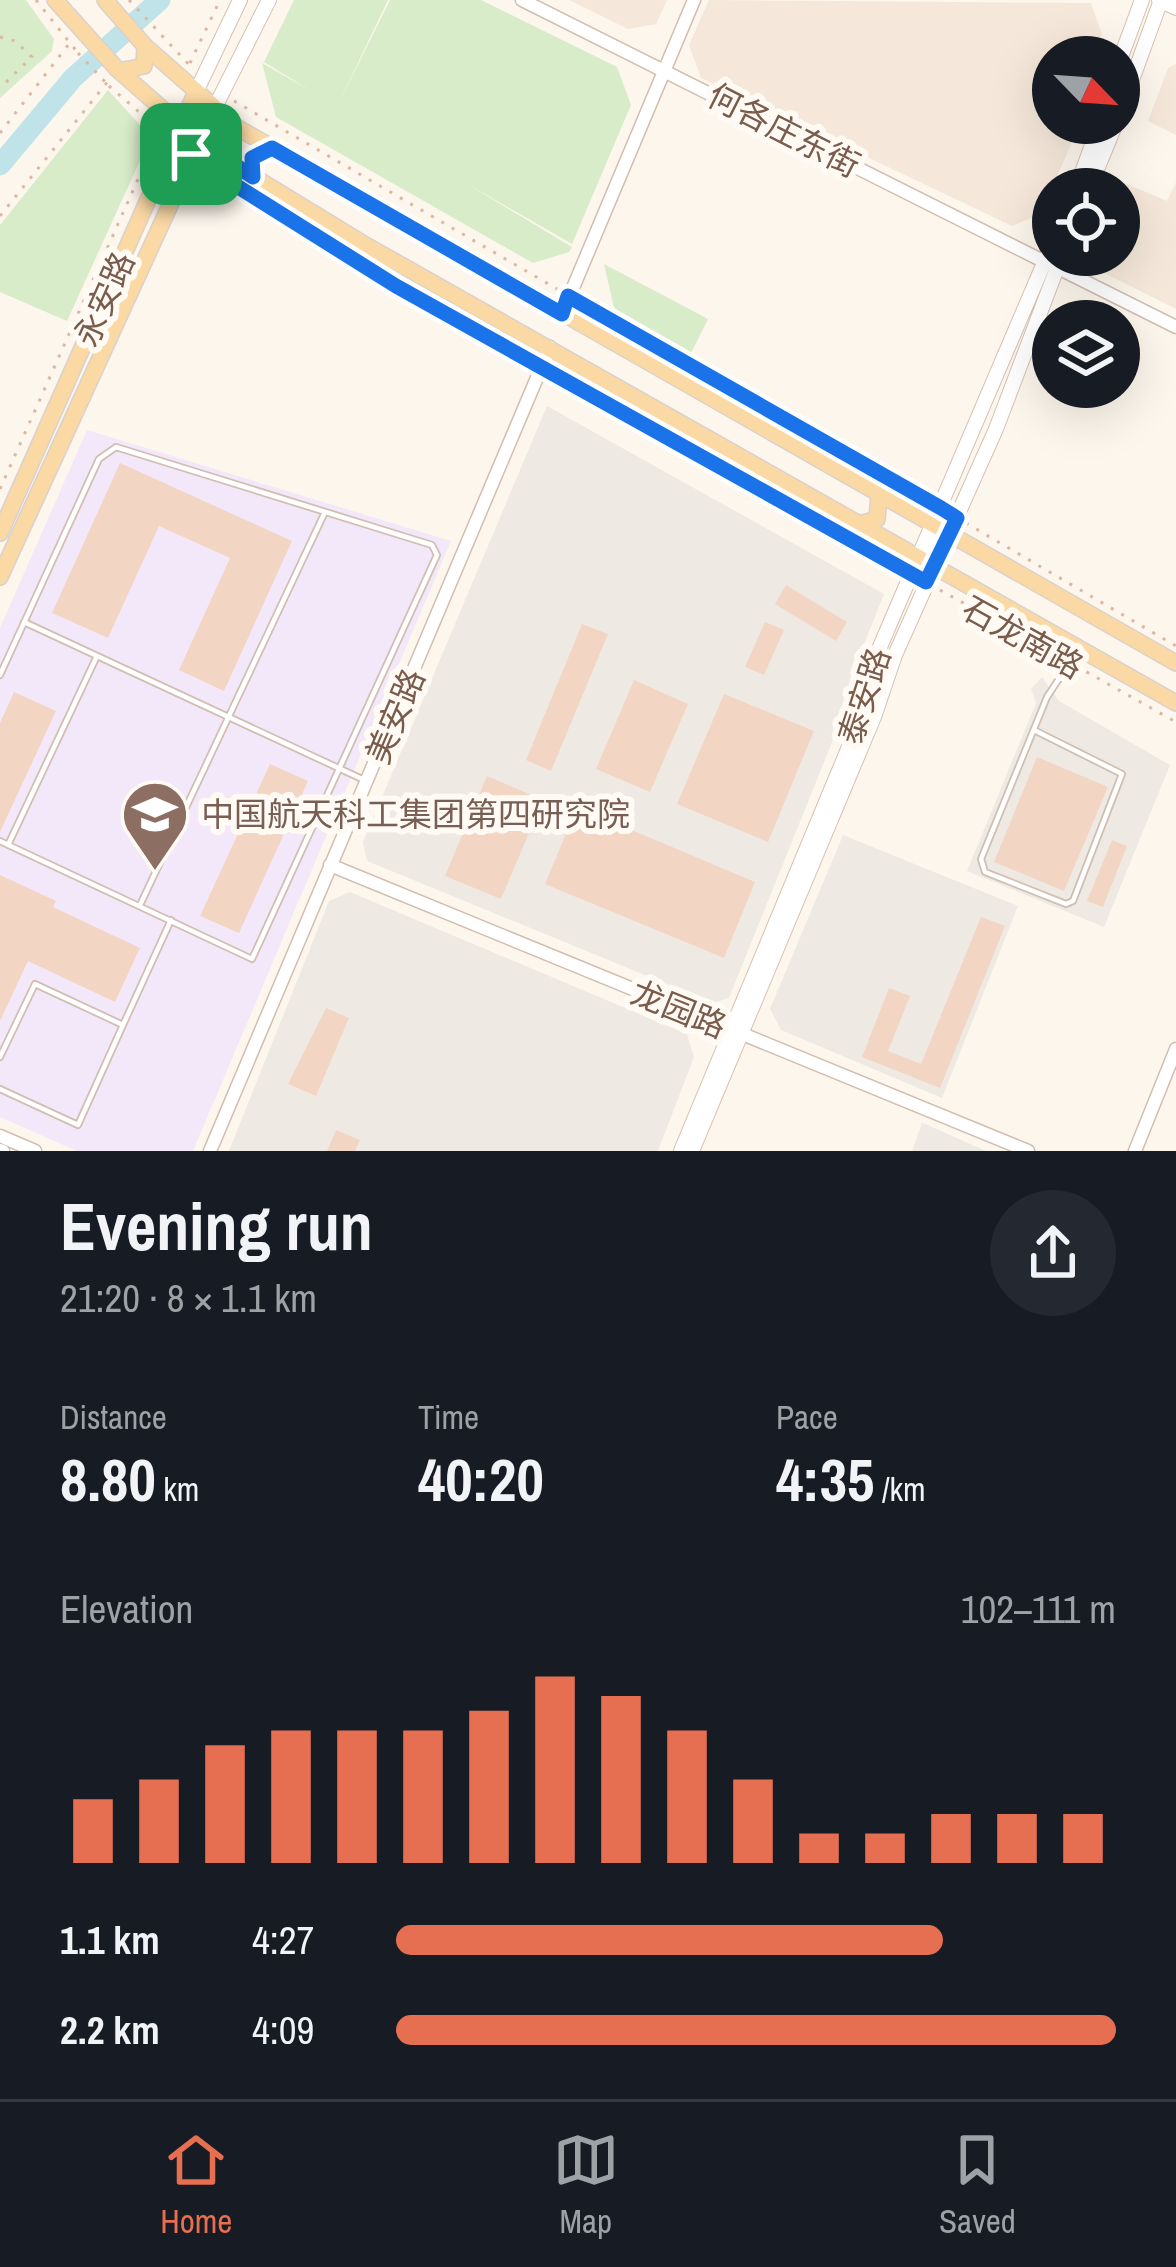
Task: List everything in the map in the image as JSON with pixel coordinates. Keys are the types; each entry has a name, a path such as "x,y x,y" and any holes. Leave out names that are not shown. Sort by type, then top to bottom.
{"main road":[{"name":"石龙南路","path":"55,0 170,128 194,147 917,556 930,574 988,598 1074,655 1176,703"},
{"name":"石龙南路","path":"105,0 185,73 195,94 272,148 1176,663"},
{"name":"永安路","path":"0,533 170,128 195,94 240,0"},
{"path":"214,109 269,0"},
{"path":"1129,36 1142,0"},
{"path":"1140,57 1160,0 1176,8"},
{"path":"118,70 144,67 152,40"},
{"name":"永安路","path":"0,578 214,109"},
{"path":"253,177 252,158 272,148"},
{"name":"泰安路","path":"692,1151 858,725 868,675 917,556 1047,276"},
{"name":"泰安路","path":"681,1151 957,518 1048,276"},
{"path":"860,524 878,519 879,495"},
{"path":"988,598 984,580 1003,565"}],"street":[{"name":"何各庄东街","path":"522,0 1032,250"},
{"path":"562,314 694,0"},
{"name":"何各庄东街","path":"1082,276 1176,327"},
{"name":"美安路","path":"210,1151 550,347"},
{"name":"龙园路","path":"330,865 1028,1151"},
{"path":"1135,1151 1176,1049"},
{"path":"0,1136 35,1151"}],"lane":[{"path":"0,675 106,450 116,447 432,545 436,555 251,959 4,843 97,656"},
{"path":"140,906 325,512"},
{"path":"24,622 368,781"},
{"path":"1034,730 1122,774 1073,901 1066,904 982,868 1034,730 1047,697 1074,655"},
{"path":"0,1089 78,1125 171,920"},
{"path":"0,1057 35,984 123,1024"}],"path":[{"path":"36,0 109,86 170,128"},
{"path":"185,73 220,0"},
{"path":"130,2 152,40 185,73 203,77"},
{"path":"0,38 15,41 32,57 0,88"},
{"path":"0,133 69,44"},
{"path":"0,216 118,70"},
{"path":"222,92 370,185 941,508"},
{"name":"永安路","path":"0,489 170,128"},
{"path":"194,147 396,286 910,573"},
{"name":"石龙南路","path":"957,518 1176,646"},
{"name":"石龙南路","path":"930,574 1074,655 1176,722"}],"shaded area":[{"path":"569,0 667,0 656,24 628,29"},
{"path":"709,0 1091,3 1102,34 1032,36 1032,144 1071,144 1061,168 1032,168 1032,218 1012,226 701,78 689,45"},
{"path":"1176,64 1176,135 1148,121 1168,68"},
{"path":"1176,182 1176,309 1110,276 1140,276 1140,190 1167,201"},
{"path":"547,406 884,594 851,677 843,715 729,998 713,1003 367,861 363,842"},
{"name":"中国航天科工集团第四研究院","path":"87,430 451,541 193,1151 77,1151 0,1117 0,628"},
{"path":"1042,677 1059,701 1170,765 1104,927 967,871 1036,703 1031,689"},
{"path":"843,835 1018,906 942,1098 781,1030 770,1009"},
{"path":"350,892 687,1034 694,1057 658,1151 229,1151 329,901"},
{"path":"923,1123 986,1151 912,1151"}],"green space":[{"path":"0,0 26,0 54,39 52,51 0,98"},
{"path":"294,0 388,0 337,107 390,0 481,0 617,67 631,105 572,244 464,182 572,247 569,252 533,263 276,117 262,63 311,91 264,62"},
{"path":"108,90 140,125 144,152 67,321 0,292 0,225"},
{"path":"604,264 708,319 691,353 614,308"}],"building":[{"path":"120,463 292,541 224,691 179,670 230,558 159,526 108,638 52,613"},
{"path":"786,585 847,622 836,641 775,604"},
{"path":"765,622 784,630 764,675 745,667"},
{"path":"582,624 608,634 551,771 526,760"},
{"path":"634,680 688,704 650,792 596,769"},
{"path":"14,692 56,711 0,832 0,723"},
{"path":"724,694 814,731 768,842 677,804"},
{"path":"1037,757 1108,787 1064,891 994,862"},
{"path":"270,764 308,781 239,933 200,916"},
{"path":"487,776 543,800 501,899 445,876"},
{"path":"577,807 755,882 724,958 545,884"},
{"path":"1112,840 1127,846 1103,907 1087,901"},
{"path":"0,875 56,901 53,907 140,948 115,1002 28,961 0,1021"},
{"path":"981,917 1005,926 940,1088 862,1057 889,988 910,996 888,1051 921,1064"},
{"path":"326,1008 349,1018 316,1096 288,1084"},
{"path":"336,1130 360,1140 355,1151 327,1151"}],"waterway":[{"path":"0,165 73,78 160,0"}],"place":[{"name":"中国航天科工集团第四研究院","path":"155,873"}],"route":[{"path":"198,140 253,177 252,158 272,148 562,314 568,296 941,508 957,518 926,582 396,286 191,154 198,140"}]}
